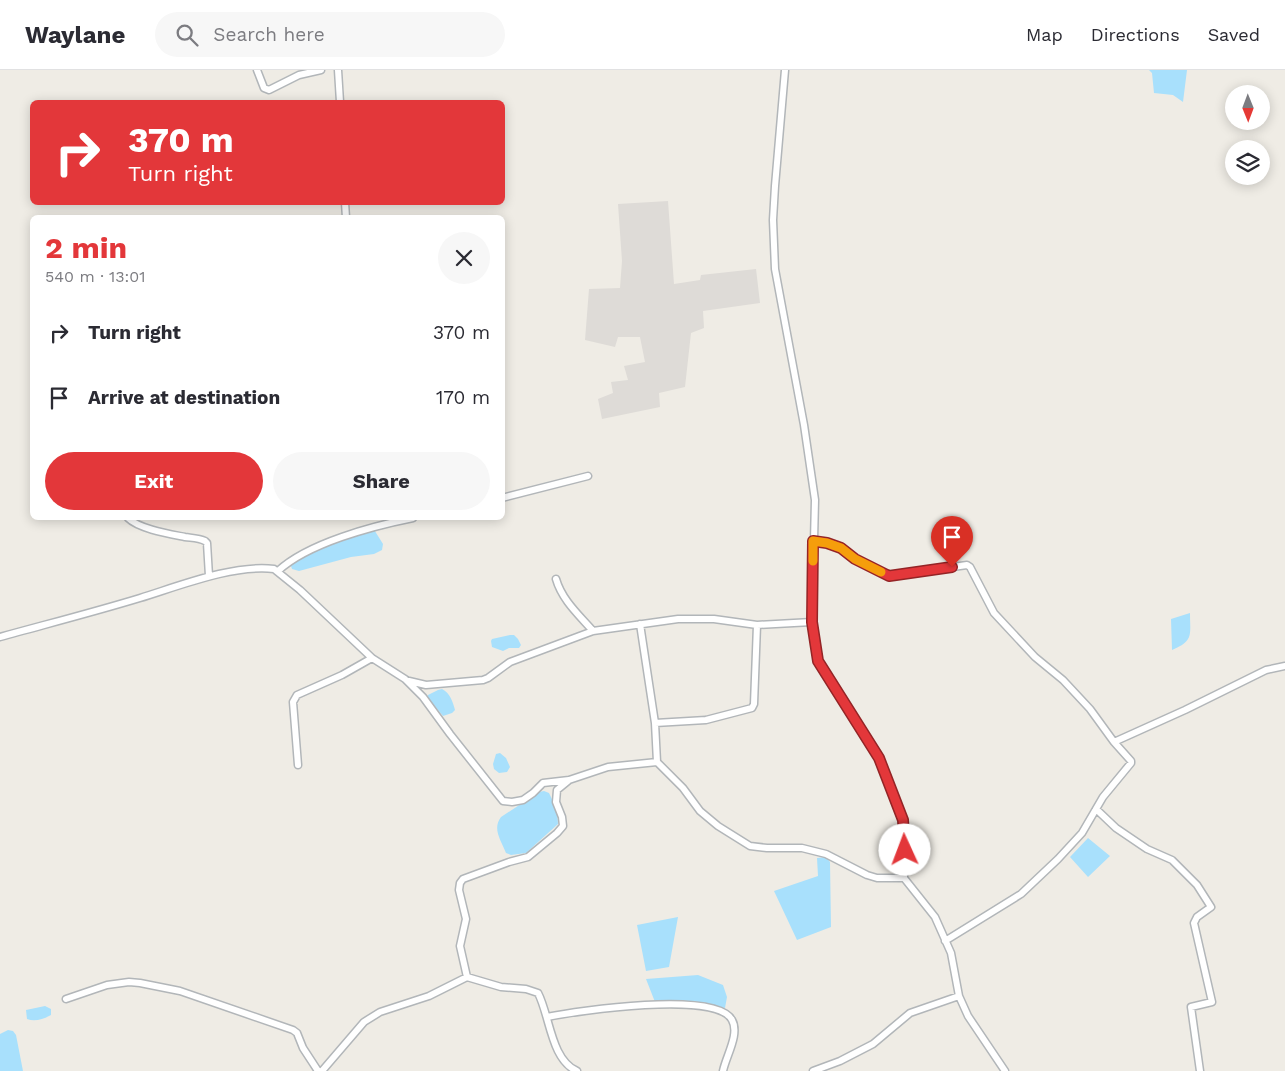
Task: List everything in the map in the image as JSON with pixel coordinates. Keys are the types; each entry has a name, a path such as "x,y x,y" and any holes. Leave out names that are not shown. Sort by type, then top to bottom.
{"street":[{"path":"257,70 264,88 269,90 299,76 321,70"},
{"path":"338,70 340,100"},
{"path":"785,70 774,186 775,269 804,425 814,500 812,622 818,661 879,758 903,820 905,835 904,878 935,916 951,953 959,996 968,1016 1005,1071"},
{"path":"505,497 588,476"},
{"path":"131,520 148,528 172,535 205,540 207,543 209,576"},
{"path":"278,571 302,554 342,536 388,520"},
{"path":"813,541 841,548 855,559 889,576 967,565 970,567 994,613 1035,657 1063,680 1090,709 1131,763 1103,797 1076,839 1058,859 1021,894 946,941"},
{"path":"0,637 135,600 209,576 263,569 278,571 372,658 405,679 416,684 426,685 483,680 510,662 593,631 678,619 714,620 758,625 812,622"},
{"path":"556,579 559,590 564,598 593,631"},
{"path":"640,624 655,723 657,762 684,788 700,811 718,826 750,846 802,848 826,854 867,875 877,878 904,878"},
{"path":"655,723 706,720 752,708 754,704 758,625"},
{"path":"298,765 293,707 297,694 336,678 372,658"},
{"path":"1114,742 1266,670 1285,666"},
{"path":"405,679 423,697 502,801 523,800 534,793 543,783 569,780 608,767 657,762"},
{"path":"467,977 460,946 466,919 459,890 460,883 463,879 492,867 528,857 557,833 563,826 556,802 557,790 569,780"},
{"path":"1096,810 1116,828 1147,849 1172,860 1198,885 1211,907 1197,917 1194,923 1212,1002 1191,1007 1200,1071"},
{"path":"322,1071 364,1022 380,1012 430,996 467,977 501,987 526,989 538,993 561,1058 569,1068 576,1071"},
{"path":"66,999 107,985 130,982 180,991 293,1030 297,1033 303,1048 318,1071"},
{"path":"816,1071 873,1044 910,1013 959,996"},
{"path":"547,1017 582,1010 667,1004 710,1007 724,1012 732,1020 735,1032 723,1071"}],"shaded area":[{"path":"668,201 674,284 700,280 701,275 756,269 760,303 703,311 704,328 691,333 685,387 659,393 660,407 602,419 598,399 613,393 611,382 628,380 624,366 645,362 640,337 618,337 615,347 585,340 589,289 620,288 622,261 618,204"}],"water":[{"path":"1149,70 1187,70 1183,102 1173,95 1154,93 1152,73"},
{"path":"365,526 373,528 383,544 382,550 374,554 351,557 299,571 292,569 290,563 307,548 321,541"},
{"path":"1190,613 1189,636 1184,644 1172,650 1171,619"},
{"path":"514,635 518,639 521,645 519,648 509,648 503,651 492,647 492,639"},
{"path":"442,689 449,695 455,710 443,716 427,697"},
{"path":"500,753 506,758 510,767 507,772 499,773 494,769 493,764 496,754"},
{"path":"539,792 549,793 553,801 558,824 526,853 511,855 506,853 497,830 498,821 501,817"},
{"path":"1088,838 1110,856 1088,877 1070,857"},
{"path":"826,857 830,862 831,927 797,940 774,891 818,876 817,858"},
{"path":"678,917 669,967 646,971 637,925"},
{"path":"698,975 723,985 727,997 725,1008 691,1002 655,1002 646,979"},
{"path":"45,1006 51,1009 51,1015 39,1020 27,1019 26,1010"},
{"path":"8,1030 13,1031 16,1035 23,1071 0,1071 0,1034"}],"slow traffic":[{"path":"813,561 813,541 827,543 841,548 855,559 881,572"}],"route":[{"path":"905,850 903,820 879,758 818,661 812,622 813,541 841,548 855,559 889,576 952,567"}]}
